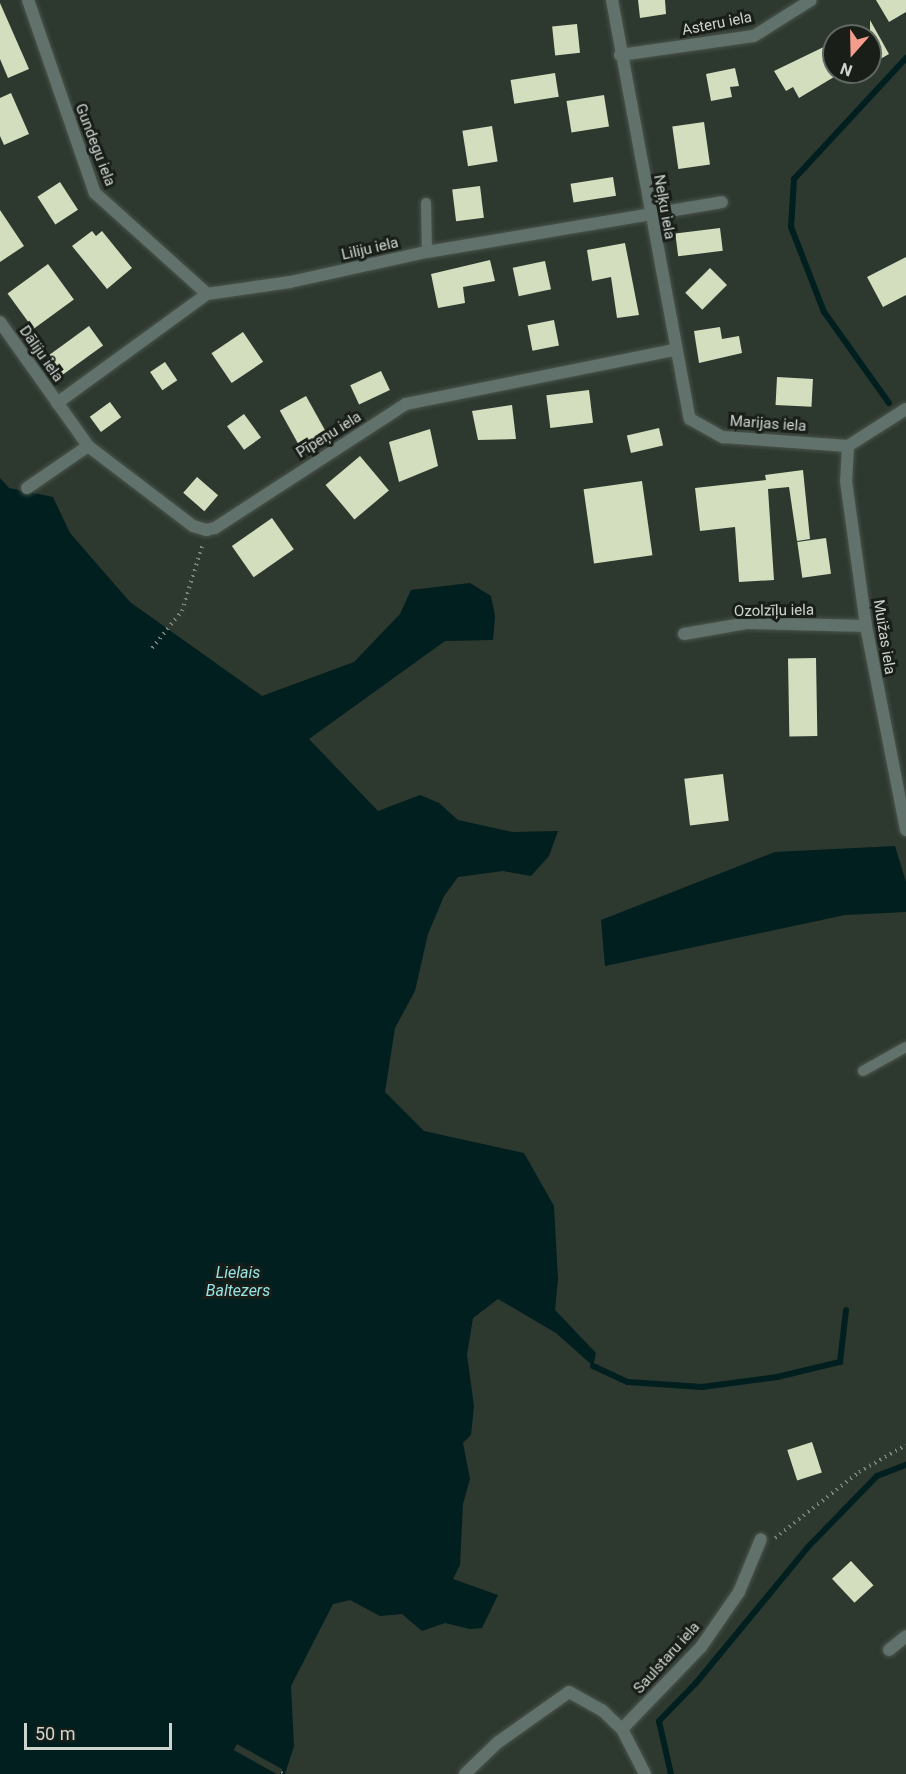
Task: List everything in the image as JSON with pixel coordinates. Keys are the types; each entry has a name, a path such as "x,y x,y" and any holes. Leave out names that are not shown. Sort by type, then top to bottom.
{"street":[{"name":"Gundegu iela","path":"28,0 95,193 207,294"},
{"name":"Neļķu iela","path":"612,0 674,350 690,419"},
{"name":"Asteru iela","path":"620,55 754,36 811,0"},
{"name":"Liliju iela","path":"57,403 207,294 290,282 427,252 722,202"},
{"name":"Dāliju iela","path":"0,322 57,403"},
{"name":"Pīpeņu iela","path":"206,530 215,528 406,404 674,350"},
{"path":"57,403 88,446 193,526 206,530"},
{"path":"848,446 906,409"},
{"name":"Marijas iela","path":"690,419 723,437 848,446"},
{"path":"27,488 88,446"},
{"name":"Muižas iela","path":"848,446 846,481 866,626 906,830"},
{"name":"Ozolzīļu iela","path":"684,634 748,623 866,626"},
{"name":"Saulstaru iela","path":"622,1730 701,1647 739,1592 761,1539"},
{"path":"889,1650 906,1636"},
{"path":"465,1774 497,1743 569,1692 602,1710 622,1730 645,1774"}],"lane":[{"path":"426,203 427,252"},
{"path":"863,1071 906,1047"}],"path":[{"path":"152,648 182,611 206,530"},
{"path":"761,1539 774,1540 859,1472 906,1445"}],"water":[{"name":"Lielais Baltezers","path":"0,478 9,488 53,497 70,533 130,602 262,696 354,662 400,614 411,590 470,583 491,596 495,616 493,640 445,641 309,739 378,811 420,795 439,803 458,820 512,832 558,831 549,856 531,876 503,871 458,877 444,896 428,934 415,991 395,1028 385,1092 424,1131 524,1153 554,1206 558,1279 555,1310 596,1353 593,1366 556,1333 498,1299 473,1318 467,1355 474,1406 471,1435 463,1443 470,1479 463,1504 460,1565 453,1579 498,1595 482,1628 470,1629 445,1623 422,1631 402,1614 380,1616 350,1600 333,1604 291,1686 294,1746 285,1774 0,1774"},
{"path":"895,846 906,882 906,912 845,915 605,966 601,920 775,852"}],"pier":[{"path":"237,1744 282,1769 280,1774 277,1774 234,1750"}],"building":[{"path":"638,0 665,0 666,14 640,18"},
{"path":"876,0 906,0 906,12 889,22"},
{"path":"0,3 29,69 8,78 0,59"},
{"path":"577,24 580,53 555,55 552,27"},
{"path":"882,41 889,54 882,58"},
{"path":"822,48 822,84 799,98 793,87 786,91 774,71"},
{"path":"735,68 739,86 730,87 732,97 711,101 706,74"},
{"path":"555,73 559,97 514,104 511,80"},
{"path":"11,93 29,134 4,145 0,136 0,98"},
{"path":"604,95 609,127 571,133 566,101"},
{"path":"704,122 710,165 678,169 672,126"},
{"path":"492,126 498,162 468,166 462,131"},
{"path":"613,177 616,196 574,202 571,184"},
{"path":"60,182 78,210 55,224 37,197"},
{"path":"480,186 484,218 456,221 452,189"},
{"path":"0,210 24,246 0,262"},
{"path":"720,228 723,251 678,256 675,233"},
{"path":"92,231 96,236 102,231 132,268 107,289 72,246"},
{"path":"625,243 639,315 617,318 611,277 592,281 587,250"},
{"path":"906,257 906,295 883,307 867,277"},
{"path":"490,260 495,281 463,287 465,303 438,308 431,274"},
{"path":"545,261 551,289 519,296 513,268"},
{"path":"48,264 74,300 33,329 8,293"},
{"path":"710,268 727,285 702,310 685,293"},
{"path":"554,320 559,346 532,351 527,325"},
{"path":"89,326 103,345 60,377 46,357"},
{"path":"720,327 722,339 739,336 742,353 699,363 694,331"},
{"path":"243,332 263,362 232,383 211,353"},
{"path":"165,362 177,380 162,390 150,372"},
{"path":"381,371 390,390 359,404 350,385"},
{"path":"777,377 813,379 811,407 776,405"},
{"path":"589,390 593,423 550,428 546,395"},
{"path":"306,396 327,434 301,448 280,411"},
{"path":"110,402 121,417 101,432 90,417"},
{"path":"512,405 516,439 478,440 472,411"},
{"path":"244,414 261,437 244,450 227,426"},
{"path":"659,428 663,446 631,453 627,435"},
{"path":"430,429 438,466 399,482 389,442"},
{"path":"360,456 389,490 354,519 326,485"},
{"path":"803,470 810,539 797,541 789,487 768,489 774,580 739,582 735,527 700,531 695,488 766,480 765,475"},
{"path":"197,477 218,495 204,511 183,493"},
{"path":"642,481 652,555 594,563 584,489"},
{"path":"272,518 294,549 254,577 232,546"},
{"path":"826,538 831,574 802,578 797,542"},
{"path":"788,658 816,658 817,736 789,736"},
{"path":"723,774 729,821 690,825 684,779"},
{"path":"812,1442 822,1472 797,1480 787,1450"},
{"path":"851,1561 874,1585 854,1603 832,1579"}],"waterway":[{"path":"889,403 824,312 791,227 794,179 906,58"},
{"path":"593,1366 628,1382 702,1387 777,1377 840,1362 846,1310"},
{"path":"671,1774 659,1721 696,1683 808,1547 877,1476 906,1465"}]}
